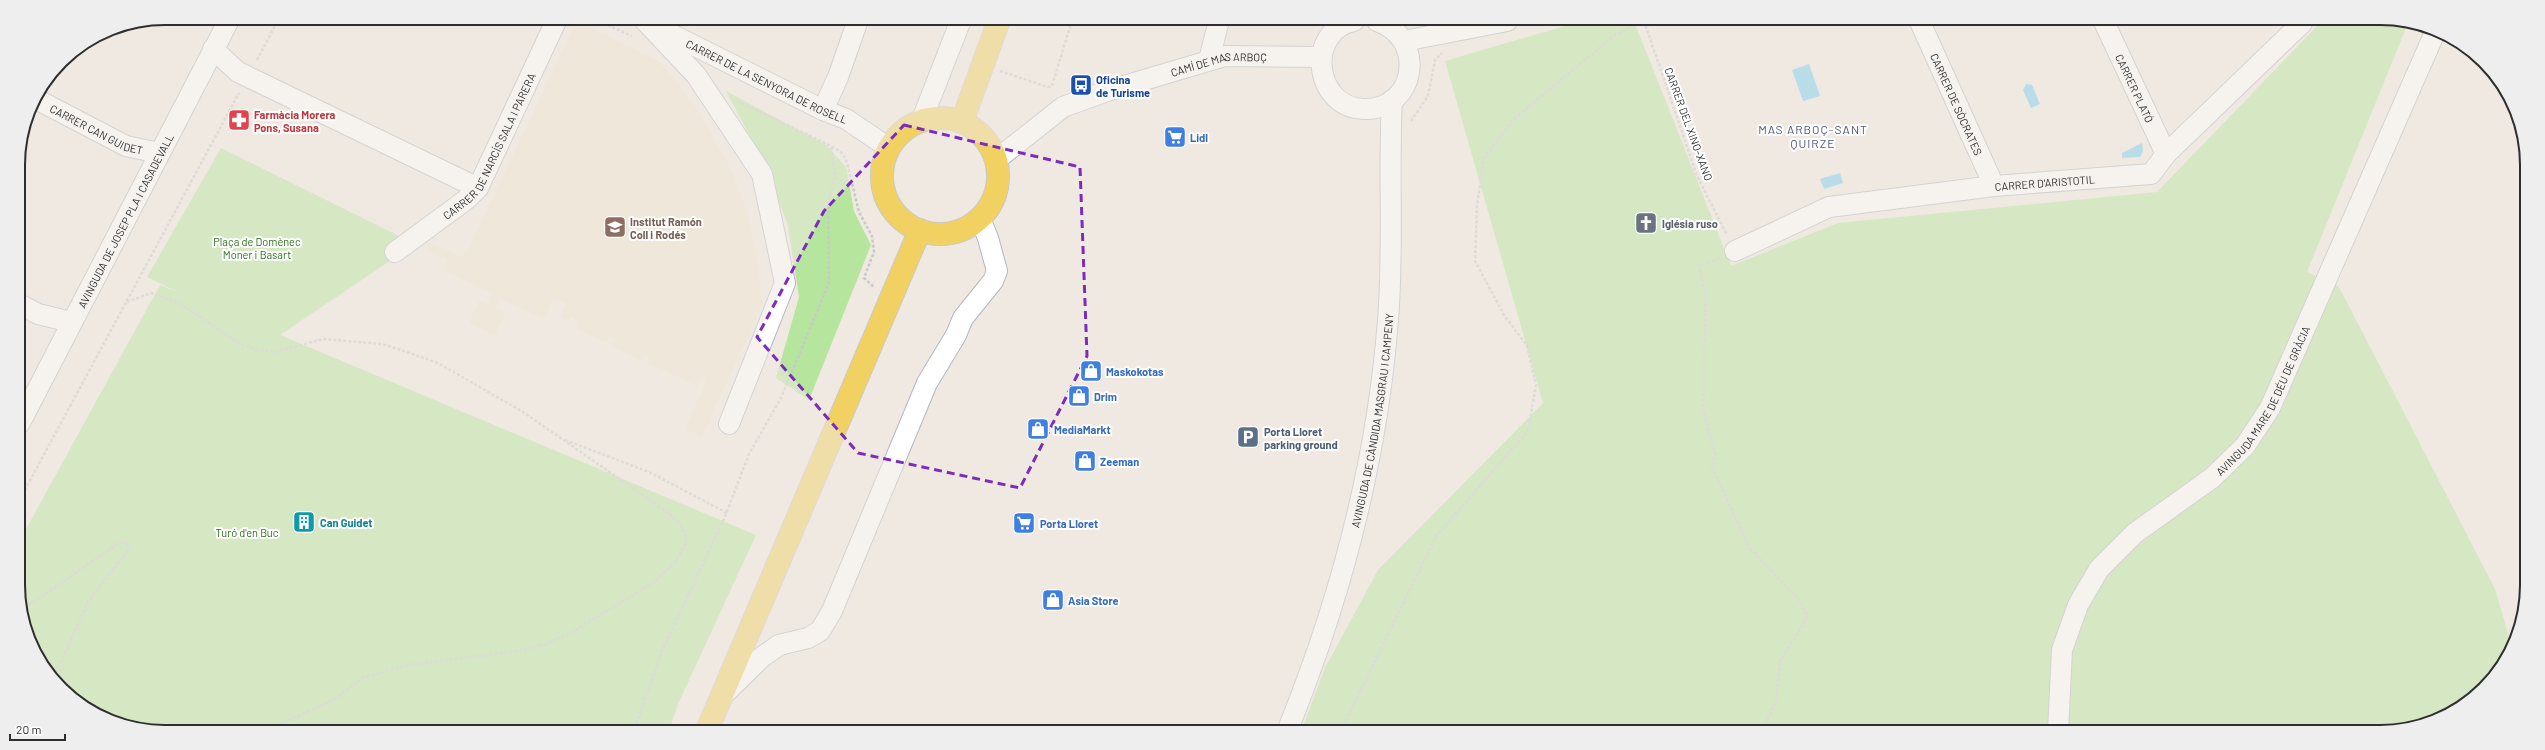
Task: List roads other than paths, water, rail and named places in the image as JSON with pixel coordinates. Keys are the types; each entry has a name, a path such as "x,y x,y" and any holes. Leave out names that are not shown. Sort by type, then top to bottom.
{"main road":[{"path":"962,122 997,25"},
{"path":"937,118 962,122 977,131 989,144 996,160 999,178 995,196 980,219 956,232 938,234 920,230 899,217 886,196 882,172 889,148 898,136 910,126 921,122 937,118"},
{"path":"709,725 920,230"}],"street":[{"name":"AVINGUDA DE JOSEP PLA I CASADEVALL","path":"25,413 226,25"},
{"name":"CARRER DE NARCÍS SALA I PARERA","path":"395,252 467,199 478,188 555,25"},
{"path":"648,25 696,75 762,174 785,283 730,424"},
{"name":"CARRER DE LA SENYORA DE ROSELL","path":"653,25 823,110 846,119 889,148"},
{"path":"823,110 838,77 856,25"},
{"path":"921,122 959,25"},
{"path":"1209,60 1217,25"},
{"path":"1344,25 1339,27 1330,35 1321,57 1321,72 1326,86 1336,98 1349,106 1371,108 1392,100 1401,91 1408,80 1410,67 1409,53 1404,41 1396,31 1385,25"},
{"path":"1404,41 1486,25"},
{"name":"CARRER DE SÒCRATES","path":"1921,25 1994,186"},
{"name":"CARRER PLATÓ","path":"2105,25 2166,154"},
{"name":"CARRER D'ARISTOTIL","path":"1735,251 1829,207 1994,186 2151,174 2166,154 2300,25"},
{"name":"AVINGUDA MARE DE DÉU DE GRÀCIA","path":"2058,725 2062,650 2078,605 2099,569 2135,533 2212,478 2245,446 2270,408 2433,36"},
{"path":"213,50 238,72 478,188"},
{"path":"696,75 708,53"},
{"name":"CAMÍ DE MAS ARBOÇ","path":"996,160 1063,107 1107,91 1226,56 1321,57"},
{"name":"AVINGUDA DE CÀNDIDA MASGRAU I CAMPENY","path":"1290,725 1332,612 1360,505 1374,435 1385,357 1391,275 1393,221 1389,155 1392,100"},
{"name":"CARRER CAN GUIDET","path":"40,101 126,146 159,153"},
{"path":"722,696 762,657 779,645 808,638 820,631 832,611 927,383 956,335 963,318 993,281 997,271 988,238 980,219"},
{"path":"25,307 38,314 71,322"}],"water":[{"path":"1809,64 1820,96 1803,101 1792,70"},
{"path":"2026,84 2032,85 2040,104 2031,108 2023,90"},
{"path":"2142,143 2143,151 2140,157 2122,158 2122,153"},
{"path":"1840,173 1843,183 1824,189 1820,179"}],"place":[{"name":"Oficina de Turisme","path":"1081,85"},
{"name":"Farmàcia Morera Pons, Susana","path":"239,120"},
{"name":"Lidl","path":"1175,137"},
{"name":"Iglésia ruso","path":"1646,223"},
{"name":"Institut Ramón Coll i Rodés","path":"615,227"},
{"name":"Maskokotas","path":"1091,371"},
{"name":"Drim","path":"1079,396"},
{"name":"MediaMarkt","path":"1038,429"},
{"name":"Porta Lloret parking ground","path":"1248,437"},
{"name":"Zeeman","path":"1085,461"},
{"name":"Can Guidet","path":"304,522"},
{"name":"Porta Lloret","path":"1024,523"},
{"name":"Asia Store","path":"1053,600"}],"district":[{"name":"MAS ARBOÇ-SANT QUIRZE","path":"1813,136"}],"park label":[{"name":"Plaça de Domènec Moner i Basart","path":"257,247"},
{"name":"Turó d'en Buc","path":"247,532"}]}
